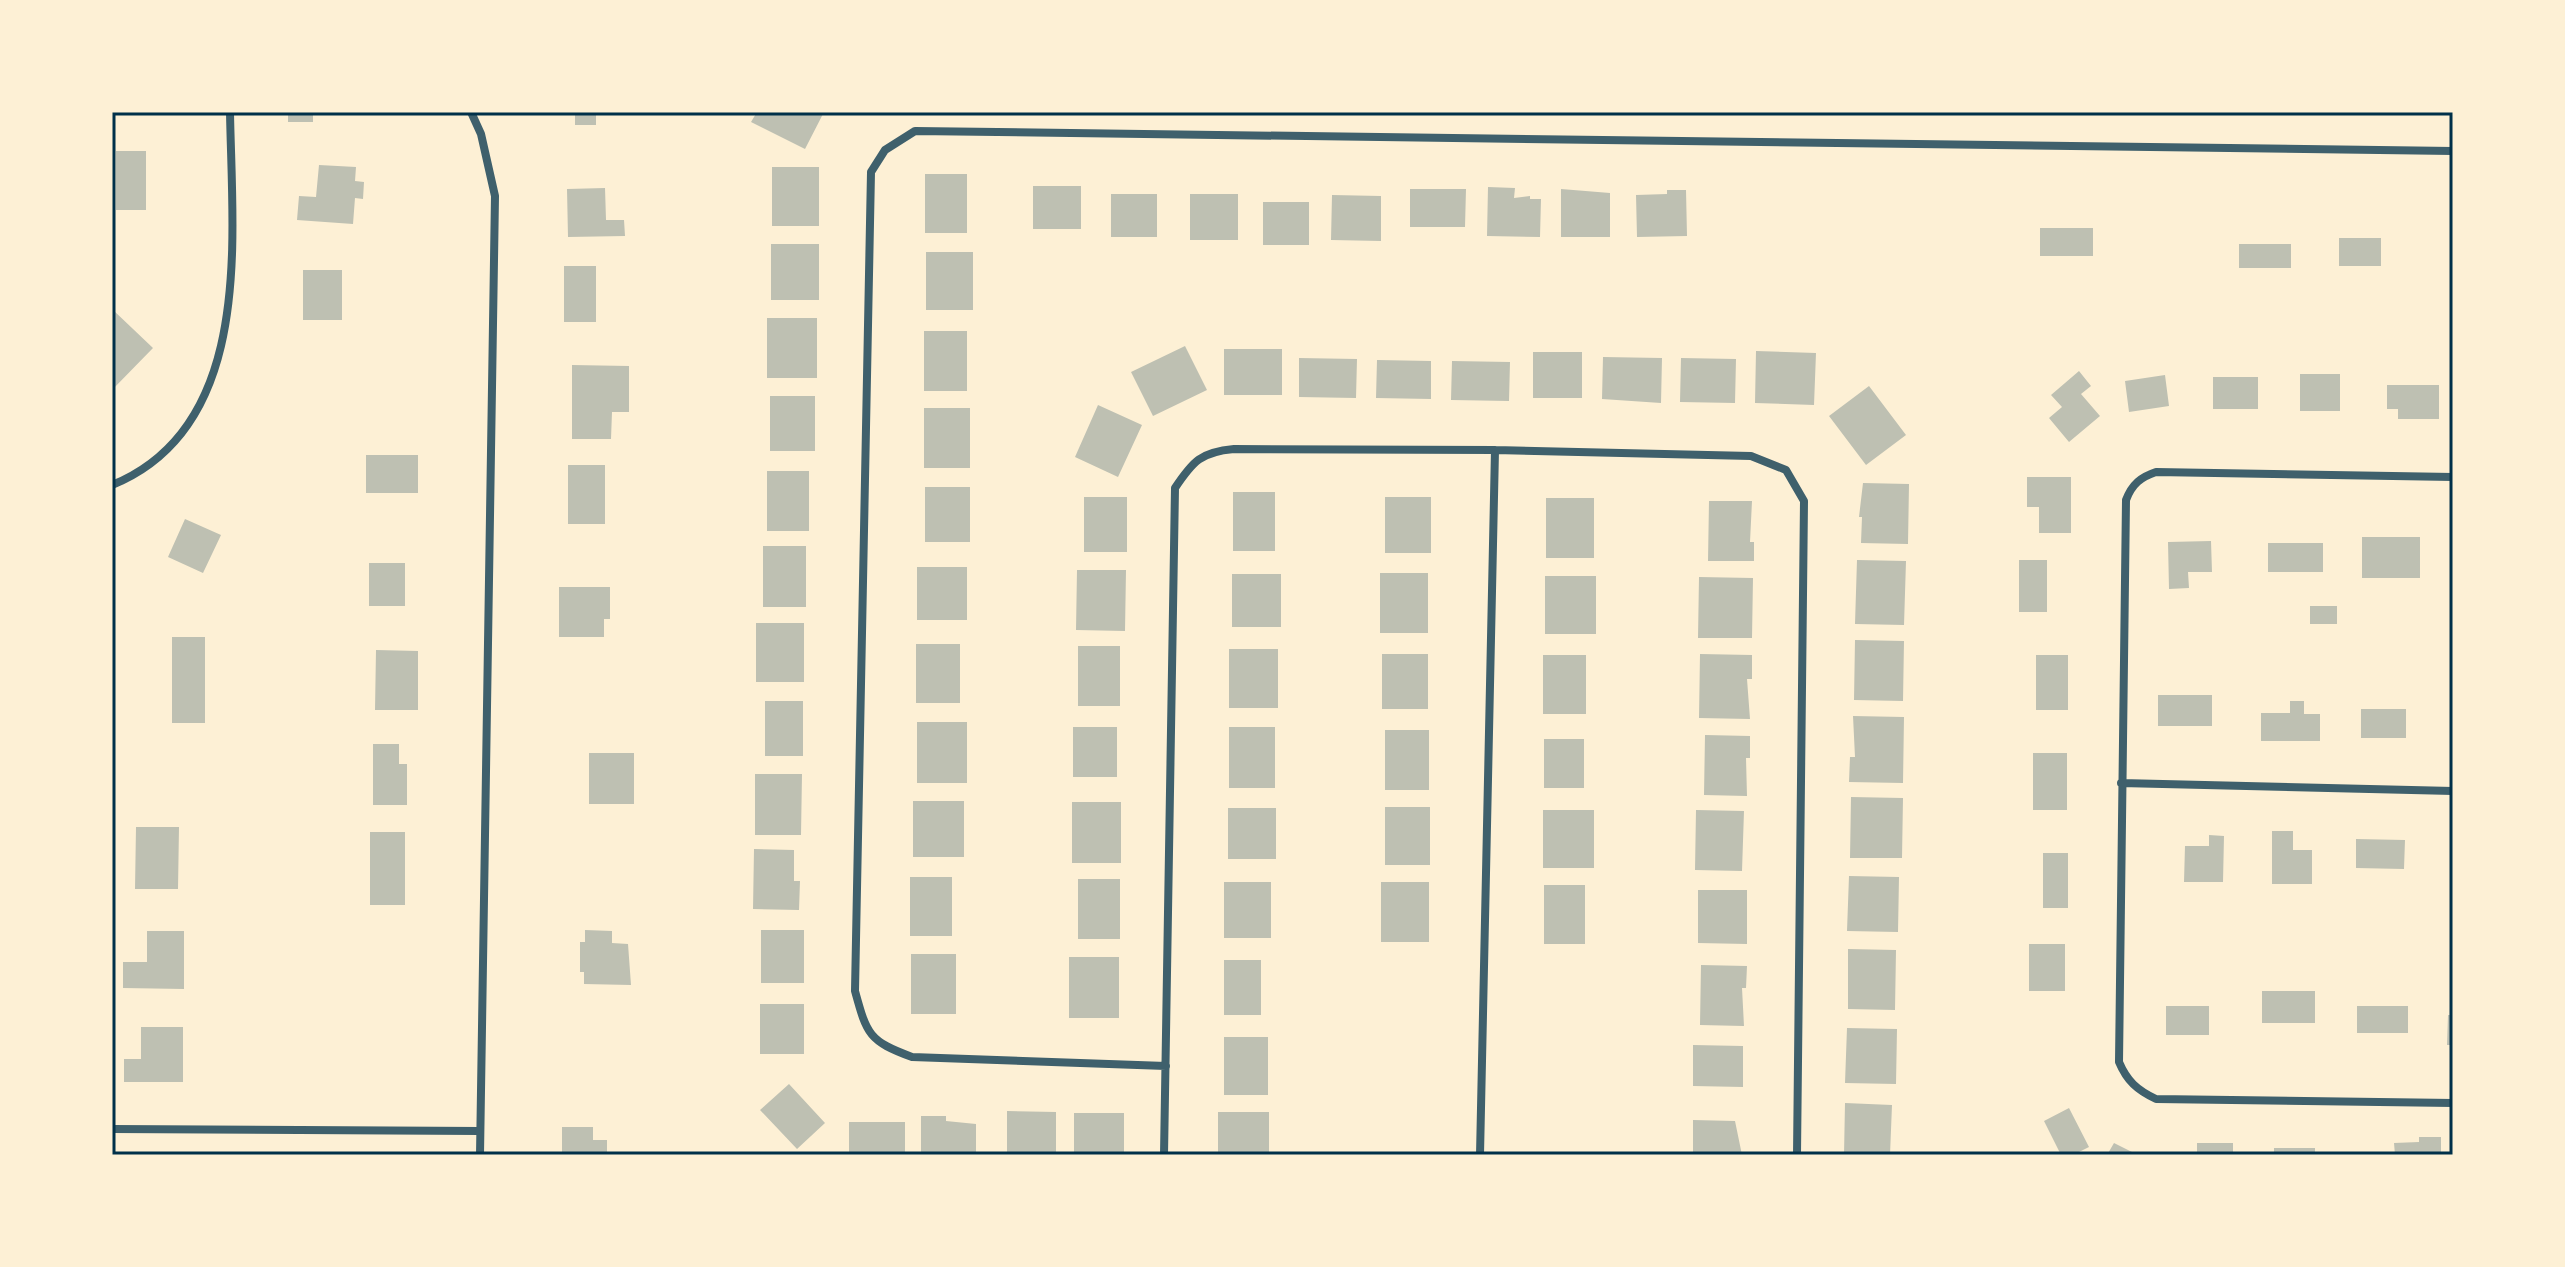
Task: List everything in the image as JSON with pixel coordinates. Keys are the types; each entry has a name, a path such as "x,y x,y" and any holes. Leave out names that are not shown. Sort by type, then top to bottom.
{"street":[{"path":"112,485 133,476 169,449 193,421 213,378 226,314 232,236 230,112"},
{"path":"471,112 481,134 495,196 480,1155"},
{"path":"1166,1066 912,1057 880,1046 865,1025 855,991 871,172 885,150 915,131 2453,151"},
{"path":"1480,1155 1495,450"},
{"path":"1164,1155 1175,488 1188,467 1209,451 1495,450 1751,456 1786,470 1804,501 1797,1155"},
{"path":"2453,477 2156,472 2142,477 2126,500 2119,1062 2138,1091 2156,1099 2453,1103"},
{"path":"2121,783 2453,791"},
{"path":"112,1129 480,1131"}],"building":[{"path":"288,112 313,112 313,122 288,122"},
{"path":"575,112 596,112 596,125 575,125"},
{"path":"757,112 824,112 805,149 751,122"},
{"path":"116,151 146,151 146,210 116,210"},
{"path":"319,165 356,167 355,181 364,182 363,199 355,198 353,224 297,220 299,196 316,197"},
{"path":"772,167 819,167 819,226 772,226"},
{"path":"925,174 967,174 967,233 925,233"},
{"path":"1033,186 1081,186 1081,229 1033,229"},
{"path":"1488,187 1515,188 1514,198 1530,196 1530,199 1541,199 1540,237 1487,236"},
{"path":"605,188 606,220 624,220 625,236 568,237 567,189"},
{"path":"1410,189 1466,189 1465,227 1410,227"},
{"path":"1561,189 1610,193 1610,237 1561,237"},
{"path":"1667,190 1686,190 1687,236 1637,237 1636,195 1667,194"},
{"path":"1111,194 1157,194 1157,237 1111,237"},
{"path":"1190,194 1238,194 1238,240 1190,240"},
{"path":"1332,195 1381,196 1381,241 1331,240"},
{"path":"1263,202 1309,202 1309,245 1263,245"},
{"path":"2040,228 2093,228 2093,256 2040,256"},
{"path":"2339,238 2381,238 2381,266 2339,266"},
{"path":"771,244 819,244 819,300 771,300"},
{"path":"2239,244 2291,244 2291,268 2239,268"},
{"path":"926,252 973,252 973,310 926,310"},
{"path":"564,266 596,266 596,322 564,322"},
{"path":"303,270 342,270 342,320 303,320"},
{"path":"112,309 153,348 112,390"},
{"path":"767,318 817,318 817,378 767,378"},
{"path":"924,331 967,331 967,391 924,391"},
{"path":"1185,346 1207,390 1153,416 1131,372"},
{"path":"1224,349 1282,349 1282,395 1224,395"},
{"path":"1756,351 1816,353 1814,405 1755,403"},
{"path":"1533,352 1582,352 1582,398 1533,398"},
{"path":"1603,357 1662,358 1661,403 1602,399"},
{"path":"1299,358 1357,359 1356,398 1299,397"},
{"path":"1681,358 1736,359 1735,403 1680,402"},
{"path":"1377,360 1431,361 1431,399 1376,398"},
{"path":"1452,361 1510,362 1509,401 1451,400"},
{"path":"572,365 629,366 629,412 612,412 611,439 572,439"},
{"path":"2079,371 2091,386 2081,394 2100,416 2069,442 2049,418 2062,407 2051,395"},
{"path":"2300,374 2340,374 2340,411 2300,411"},
{"path":"2165,375 2169,406 2129,412 2125,381"},
{"path":"2213,377 2258,377 2258,409 2213,409"},
{"path":"2387,385 2439,385 2439,419 2398,419 2398,409 2387,409"},
{"path":"1869,386 1906,435 1866,465 1829,416"},
{"path":"770,396 815,396 815,451 770,451"},
{"path":"1098,405 1142,425 1118,477 1075,457"},
{"path":"924,408 970,408 970,468 924,468"},
{"path":"366,455 418,455 418,493 366,493"},
{"path":"568,465 605,465 605,524 568,524"},
{"path":"767,471 809,471 809,531 767,531"},
{"path":"2027,477 2071,477 2071,533 2039,533 2039,507 2027,507"},
{"path":"1863,483 1909,484 1908,544 1861,543 1862,517 1859,517"},
{"path":"925,487 970,487 970,542 925,542"},
{"path":"1233,492 1275,492 1275,551 1233,551"},
{"path":"1084,497 1127,497 1127,552 1084,552"},
{"path":"1385,497 1431,497 1431,553 1385,553"},
{"path":"1546,498 1594,498 1594,558 1546,558"},
{"path":"1709,501 1752,501 1750,542 1754,542 1754,561 1708,561"},
{"path":"185,519 221,535 203,573 168,557"},
{"path":"2362,537 2420,537 2420,578 2362,578"},
{"path":"2211,541 2212,572 2188,572 2189,588 2169,589 2168,542"},
{"path":"2268,543 2323,543 2323,572 2268,572"},
{"path":"763,546 806,546 806,607 763,607"},
{"path":"1857,560 1906,561 1904,625 1855,624"},
{"path":"2019,560 2047,560 2047,612 2019,612"},
{"path":"369,563 405,563 405,606 369,606"},
{"path":"917,567 967,567 967,620 917,620"},
{"path":"1077,570 1126,570 1125,631 1076,630"},
{"path":"1380,573 1428,573 1428,633 1380,633"},
{"path":"1232,574 1281,574 1281,627 1232,627"},
{"path":"1545,576 1596,576 1596,634 1545,634"},
{"path":"1699,577 1753,578 1752,638 1698,638"},
{"path":"559,587 610,587 610,619 604,619 604,637 559,637"},
{"path":"2310,606 2337,606 2337,624 2310,624"},
{"path":"756,623 804,623 804,682 756,682"},
{"path":"172,637 205,637 205,723 172,723"},
{"path":"1855,640 1904,641 1903,701 1854,700"},
{"path":"916,644 960,644 960,703 916,703"},
{"path":"1078,646 1120,646 1120,706 1078,706"},
{"path":"1229,649 1278,649 1278,708 1229,708"},
{"path":"376,650 418,651 418,710 375,710"},
{"path":"1382,654 1428,654 1428,709 1382,709"},
{"path":"1700,654 1752,655 1752,679 1747,679 1750,719 1699,718"},
{"path":"1543,655 1586,655 1586,714 1543,714"},
{"path":"2036,655 2068,655 2068,710 2036,710"},
{"path":"2158,695 2212,695 2212,726 2158,726"},
{"path":"765,701 803,701 803,756 765,756"},
{"path":"2290,701 2304,701 2304,714 2320,714 2320,741 2261,741 2261,713 2290,713"},
{"path":"2361,709 2406,709 2406,738 2361,738"},
{"path":"1853,716 1904,717 1903,783 1849,782 1850,757 1855,757"},
{"path":"917,722 967,722 967,783 917,783"},
{"path":"1073,727 1117,727 1117,777 1073,777"},
{"path":"1229,727 1275,727 1275,788 1229,788"},
{"path":"1385,730 1429,730 1429,790 1385,790"},
{"path":"1705,735 1750,736 1750,758 1746,758 1747,796 1704,795"},
{"path":"1544,739 1584,739 1584,788 1544,788"},
{"path":"373,744 399,744 399,764 407,764 407,805 373,805"},
{"path":"589,753 634,753 634,804 589,804"},
{"path":"2033,753 2067,753 2067,810 2033,810"},
{"path":"755,774 802,774 801,835 755,835"},
{"path":"1851,797 1903,798 1902,858 1850,858"},
{"path":"913,801 964,801 964,857 913,857"},
{"path":"1072,802 1121,802 1121,863 1072,863"},
{"path":"1385,807 1430,807 1430,865 1385,865"},
{"path":"1228,808 1276,808 1276,859 1228,859"},
{"path":"1543,810 1594,810 1594,868 1543,868"},
{"path":"1696,810 1744,811 1742,871 1695,870"},
{"path":"136,827 179,827 178,889 135,889"},
{"path":"2272,831 2293,831 2293,850 2312,850 2312,884 2272,884"},
{"path":"370,832 405,832 405,905 370,905"},
{"path":"2209,835 2224,836 2223,882 2184,882 2185,846 2209,846"},
{"path":"2356,839 2405,840 2404,869 2356,868"},
{"path":"754,849 794,850 794,881 800,881 799,910 753,909"},
{"path":"2043,853 2068,853 2068,908 2043,908"},
{"path":"1849,876 1899,877 1898,932 1847,931"},
{"path":"910,877 952,877 952,936 910,936"},
{"path":"1078,879 1120,879 1120,939 1078,939"},
{"path":"1224,882 1271,882 1271,938 1224,938"},
{"path":"1381,882 1429,882 1429,942 1381,942"},
{"path":"1544,885 1585,885 1585,944 1544,944"},
{"path":"1698,890 1747,890 1747,944 1698,943"},
{"path":"585,930 612,931 612,943 628,944 631,985 584,984 584,972 580,972 580,942 585,942"},
{"path":"761,930 804,930 804,983 761,983"},
{"path":"147,931 184,931 184,989 123,988 123,962 147,962"},
{"path":"2029,944 2065,944 2065,991 2029,991"},
{"path":"1848,949 1896,950 1895,1010 1848,1009"},
{"path":"911,954 956,954 956,1014 911,1014"},
{"path":"1069,957 1119,957 1119,1018 1069,1018"},
{"path":"1224,960 1261,960 1261,1015 1224,1015"},
{"path":"1701,965 1747,966 1746,988 1742,988 1744,1026 1700,1025"},
{"path":"2262,991 2315,991 2315,1023 2262,1023"},
{"path":"760,1004 804,1004 804,1054 760,1054"},
{"path":"2166,1006 2209,1006 2209,1035 2166,1035"},
{"path":"2357,1006 2408,1006 2408,1033 2357,1033"},
{"path":"2448,1015 2453,1015 2453,1045 2447,1045"},
{"path":"141,1027 183,1027 183,1082 124,1082 124,1059 141,1059"},
{"path":"1847,1028 1897,1029 1896,1084 1845,1083"},
{"path":"1224,1037 1268,1037 1268,1095 1224,1095"},
{"path":"1693,1045 1743,1046 1743,1087 1693,1086"},
{"path":"789,1084 825,1123 797,1149 760,1110"},
{"path":"1845,1103 1892,1105 1890,1155 1844,1155"},
{"path":"2069,1108 2089,1147 2073,1155 2061,1155 2044,1121"},
{"path":"1007,1111 1056,1112 1056,1155 1007,1155"},
{"path":"1218,1112 1269,1112 1269,1155 1218,1155"},
{"path":"1074,1113 1124,1113 1124,1155 1074,1155"},
{"path":"921,1116 946,1116 946,1121 976,1124 976,1155 921,1155"},
{"path":"1693,1120 1735,1121 1742,1155 1693,1155"},
{"path":"849,1122 905,1122 905,1155 849,1155"},
{"path":"562,1127 593,1127 593,1140 607,1140 607,1155 562,1155"},
{"path":"2419,1137 2441,1137 2441,1155 2395,1155 2394,1143 2419,1142"},
{"path":"2114,1143 2138,1155 2107,1155"},
{"path":"2197,1143 2233,1143 2233,1155 2197,1155"},
{"path":"2274,1148 2315,1148 2315,1155 2274,1155"}]}
